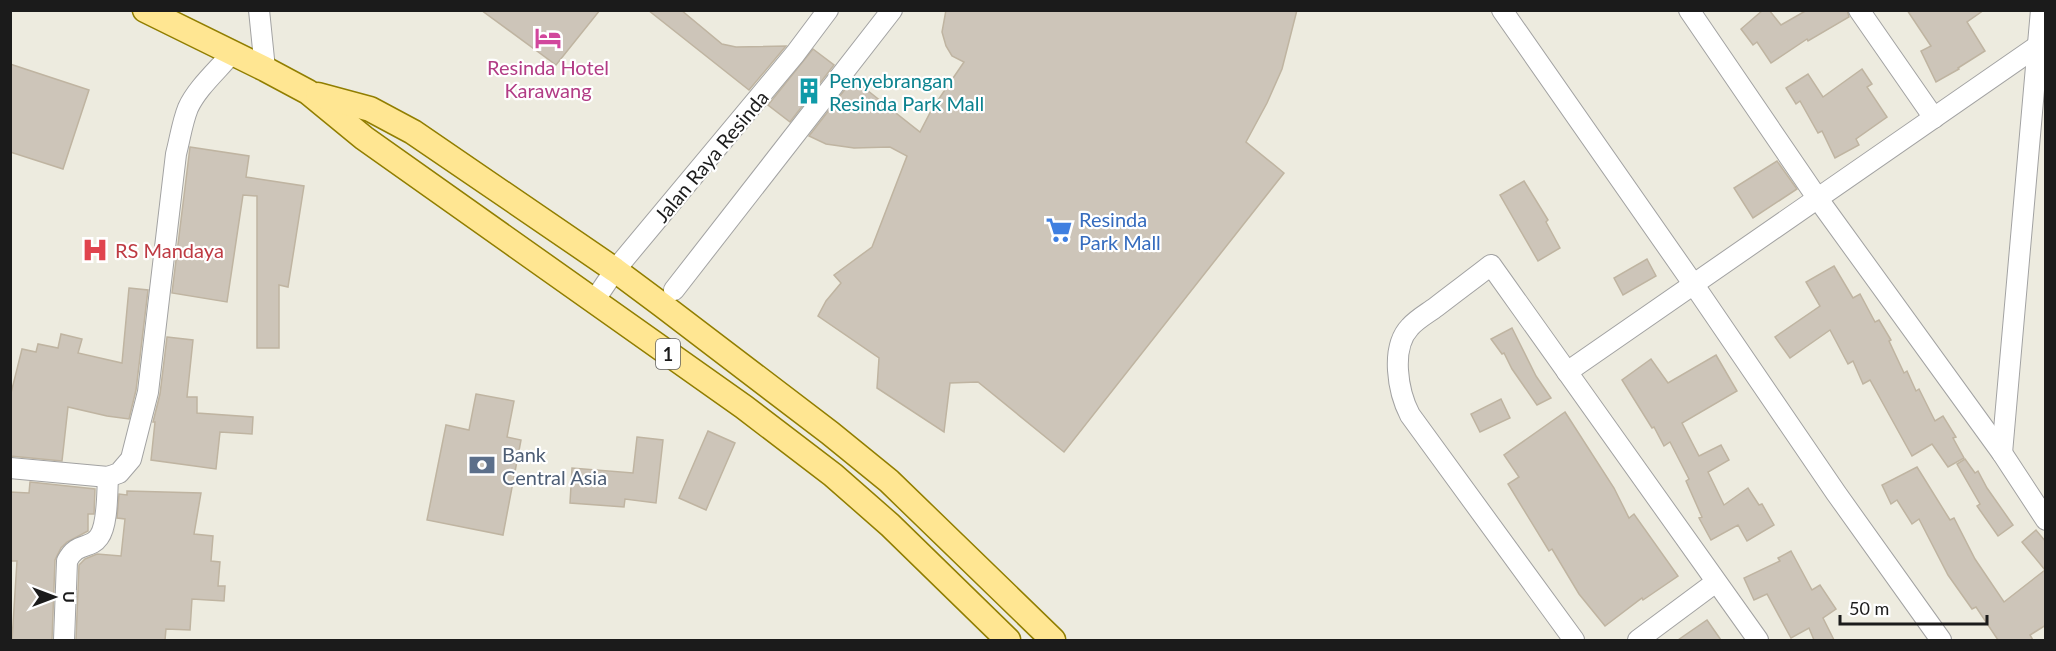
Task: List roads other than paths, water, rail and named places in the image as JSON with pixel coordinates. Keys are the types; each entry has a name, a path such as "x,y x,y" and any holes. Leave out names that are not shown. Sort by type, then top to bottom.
{"main road":[{"name":"1","path":"145,10 266,69 308,93 364,138 744,407 833,475 890,525 1008,640"},
{"name":"1","path":"308,93 370,109 413,132 615,270 830,433 889,482 1053,640"}],"street":[{"path":"259,10 266,69"},
{"name":"Jalan Raya Resinda","path":"594,301 615,270 795,54 828,10"},
{"path":"674,290 892,10"},
{"path":"1502,10 1694,285 1842,503 1941,640"},
{"path":"1689,10 1818,199 2001,453 2046,520"},
{"path":"1859,10 1934,118"},
{"path":"2001,453 2038,15"},
{"path":"1567,372 2036,47"},
{"path":"10,468 108,477 119,473 131,459 148,392 176,154 188,107 197,93 232,53"},
{"path":"1574,640 1410,415 1399,386 1398,363 1402,344 1409,328 1491,265 1758,640"},
{"path":"64,640 67,561 77,548 99,537 104,526 108,477"},
{"path":"1638,640 1716,582"}],"place":[{"name":"Resinda Hotel Karawang","path":"548,38"},
{"name":"Penyebrangan Resinda Park Mall","path":"809,91"},
{"name":"Resinda Park Mall","path":"1059,230"},
{"name":"RS Mandaya","path":"95,250"},
{"name":"Bank Central Asia","path":"482,465"}]}
